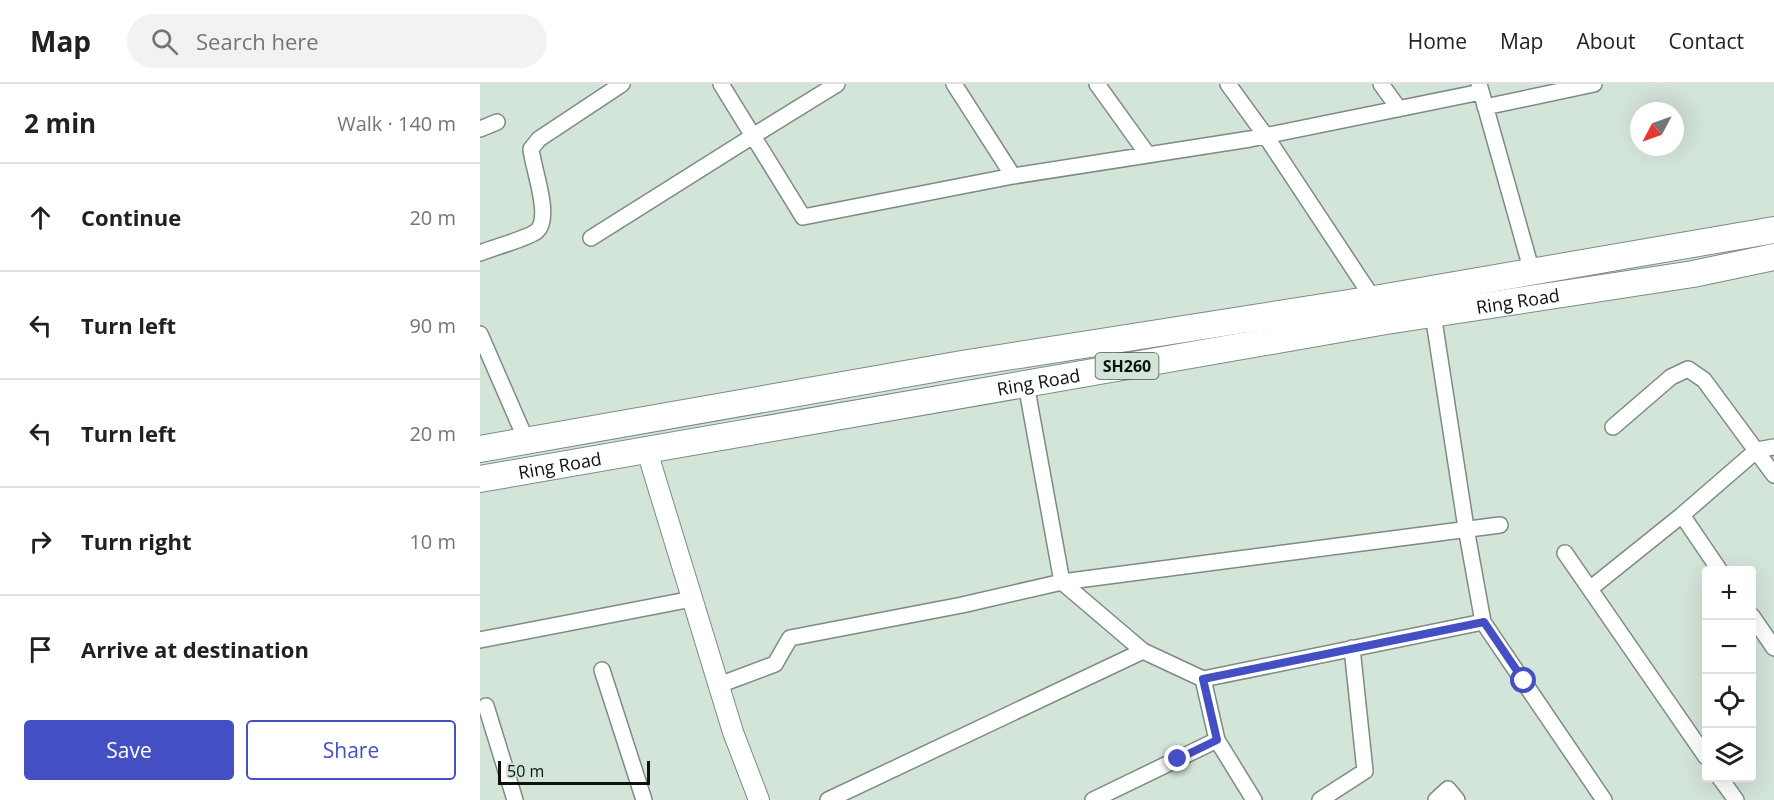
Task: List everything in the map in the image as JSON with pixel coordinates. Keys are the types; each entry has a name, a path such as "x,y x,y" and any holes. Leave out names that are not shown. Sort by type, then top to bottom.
{"highway":[{"name":"Ring Road","path":"480,449 962,364 1374,299 1774,230"},
{"name":"Ring Road","path":"480,479 1386,321 1693,274 1774,257"}],"street":[{"path":"480,253 536,232 542,223 544,212 532,164 531,149 539,140 622,84"},
{"path":"721,84 803,217 1013,176 1265,135 1482,94 1594,84"},
{"path":"591,238 837,84"},
{"path":"954,84 1013,176"},
{"path":"1097,84 1148,155"},
{"path":"1381,84 1399,109"},
{"path":"1231,85 1374,299 1386,321"},
{"path":"1482,94 1532,272"},
{"path":"480,129 497,122"},
{"path":"1433,314 1466,528 1484,622 1604,800"},
{"path":"480,334 528,442"},
{"path":"1613,427 1671,377 1688,369 1704,380 1774,475"},
{"path":"1026,384 1062,582 1143,651 1203,679 1484,622"},
{"path":"1591,588 1682,515 1757,450 1774,447"},
{"path":"647,451 733,732 759,800"},
{"path":"1682,515 1717,566"},
{"path":"718,685 775,664 790,638 962,605 1062,582 1500,525"},
{"path":"1565,553 1702,750"},
{"path":"480,640 692,598"},
{"path":"1755,620 1774,648"},
{"path":"1320,800 1365,771 1352,648"},
{"path":"828,800 1143,651"},
{"path":"602,670 644,800"},
{"path":"1203,679 1217,740 1254,800"},
{"path":"486,706 515,800"},
{"path":"1093,800 1121,794 1217,740"},
{"path":"1723,782 1736,800"},
{"path":"1436,800 1448,789 1457,800"}],"route":[{"path":"1178,759 1217,740 1203,679 1484,622 1524,681"}]}
